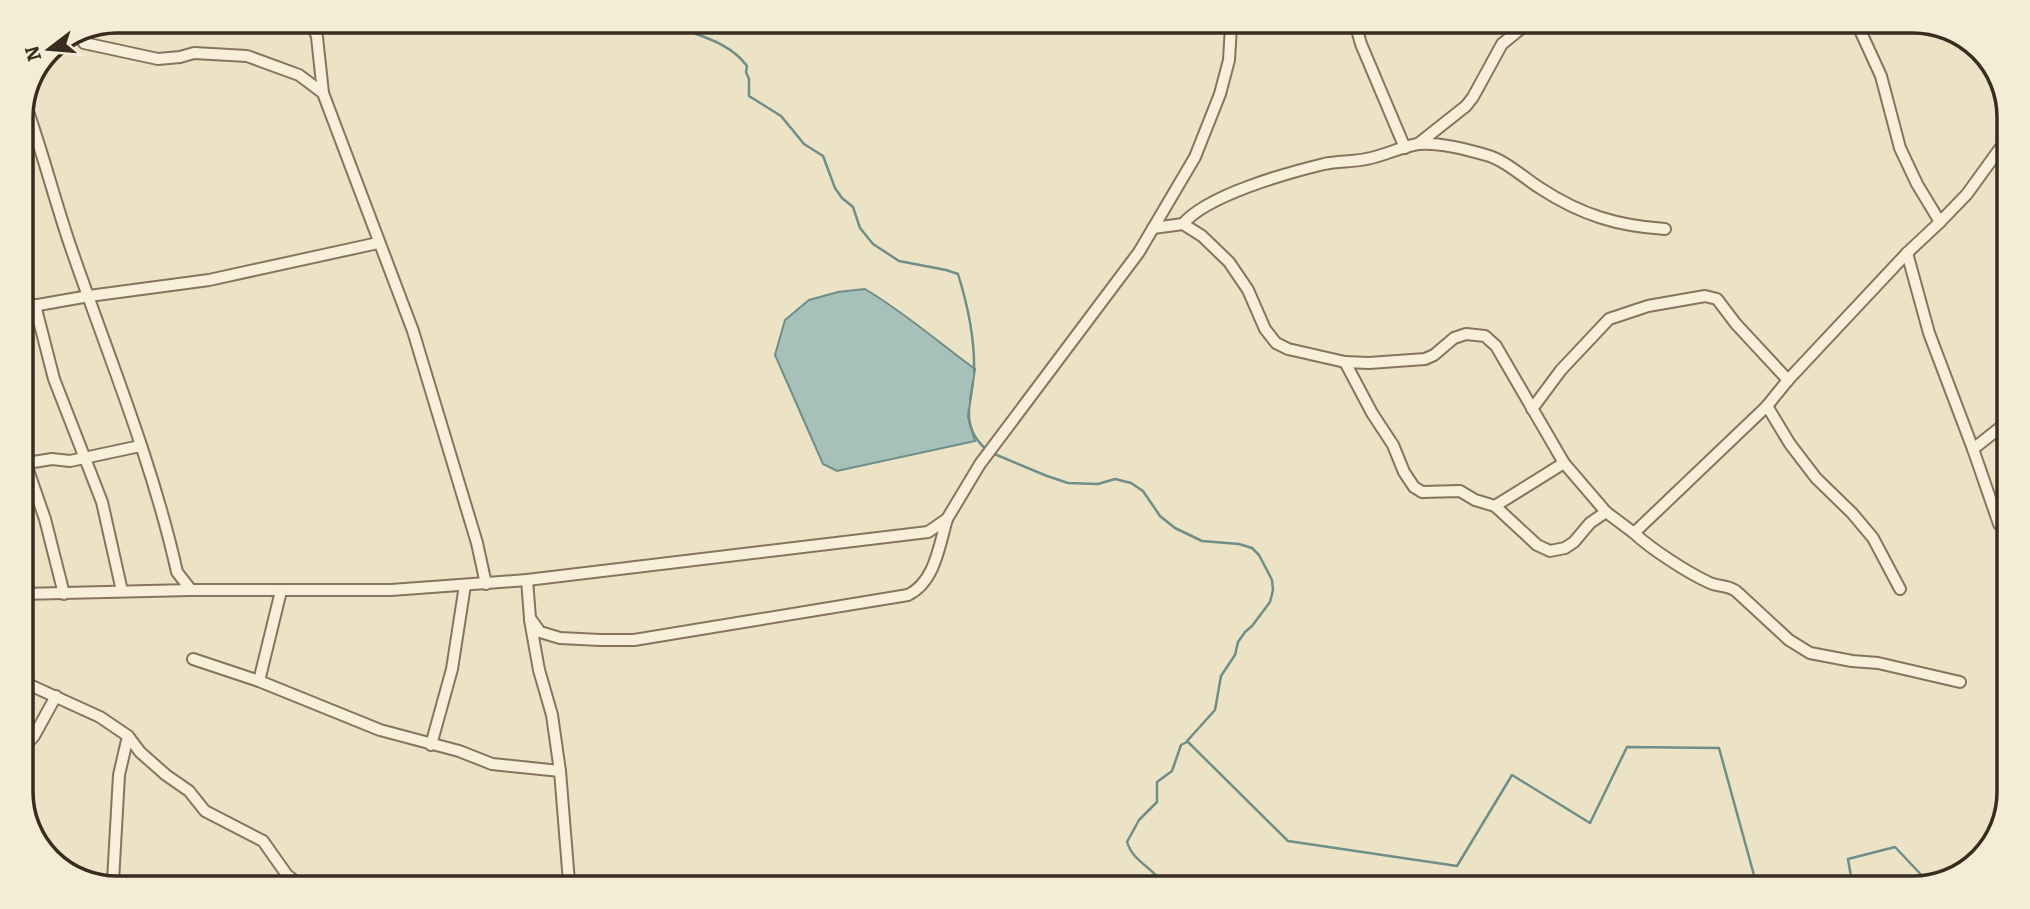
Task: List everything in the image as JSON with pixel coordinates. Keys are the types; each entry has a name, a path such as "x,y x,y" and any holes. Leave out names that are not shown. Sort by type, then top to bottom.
{"street":[{"path":"314,33 322,71 323,93 413,331 477,544 486,584"},
{"path":"530,618 540,632 560,638 634,640 908,595 919,590 929,576 947,519 980,464 1139,252 1195,157 1220,94 1229,60 1231,33"},
{"path":"1358,33 1405,148"},
{"path":"1183,224 1190,216 1228,195 1268,180 1326,163 1367,159 1418,144 1474,97 1502,44 1516,33"},
{"path":"1860,33 1881,76 1900,148 1917,184 1940,222"},
{"path":"84,43 158,59 194,53 247,56 299,75 323,93"},
{"path":"33,127 89,296 124,391 177,572 191,590"},
{"path":"1418,144 1487,155 1544,191 1601,220 1665,229"},
{"path":"1634,533 1767,406 1907,253 1967,194 1997,152"},
{"path":"1153,228 1183,224 1194,229 1229,262 1248,290 1265,329 1276,343 1288,349 1345,362 1424,359 1434,355 1454,338 1466,334 1485,336 1496,346 1564,463 1606,512 1657,552 1706,581 1736,591 1789,640 1810,653 1878,663 1960,682"},
{"path":"33,306 209,280 378,243"},
{"path":"1907,253 1929,333 1997,518"},
{"path":"1532,409 1561,370 1609,319 1648,306 1706,296 1717,299 1736,324 1788,380"},
{"path":"36,305 54,379 102,502 122,591"},
{"path":"1345,362 1415,487 1422,492 1460,491 1475,500 1495,506 1537,545 1550,551 1574,542 1590,523 1606,512"},
{"path":"1767,406 1790,444 1816,478 1873,538 1900,589"},
{"path":"1973,449 1997,431"},
{"path":"33,463 52,459 70,461 140,446"},
{"path":"1495,506 1564,463"},
{"path":"33,491 44,519 64,594"},
{"path":"33,594 191,590 391,590 465,586 909,536 928,532 947,519"},
{"path":"527,580 530,618 539,670 552,715 560,771 568,876"},
{"path":"431,745 452,669 465,586"},
{"path":"258,681 281,591"},
{"path":"192,659 258,681 343,717 431,745 459,751 492,764 560,771"},
{"path":"33,686 100,717 128,736 140,752 189,791 205,811 263,841 288,876"},
{"path":"33,737 56,696"},
{"path":"113,875 119,775 128,736"}],"water":[{"path":"865,289 975,369 968,417 975,441 837,471 823,464 775,355 785,320 809,300 838,292"}],"waterway":[{"path":"693,33 731,50 747,66 749,96 781,116 804,144 823,156 835,188 853,207 860,228 873,244 899,261 958,274 970,323 974,372"},
{"path":"970,400 973,382"},
{"path":"969,410 973,432 986,449"},
{"path":"992,453 1068,483 1098,484 1115,479 1131,483 1143,491 1160,516 1175,528 1202,541 1239,544 1252,548 1259,555 1272,580 1270,602 1238,642 1235,655 1221,676 1215,710 1187,741 1288,841 1457,866 1512,775 1590,823 1627,747 1719,748 1754,876"},
{"path":"1157,876 1134,855 1127,842 1139,820 1157,802 1157,782 1172,771 1181,745 1187,742"},
{"path":"1851,876 1848,859 1895,847 1921,875"}]}
